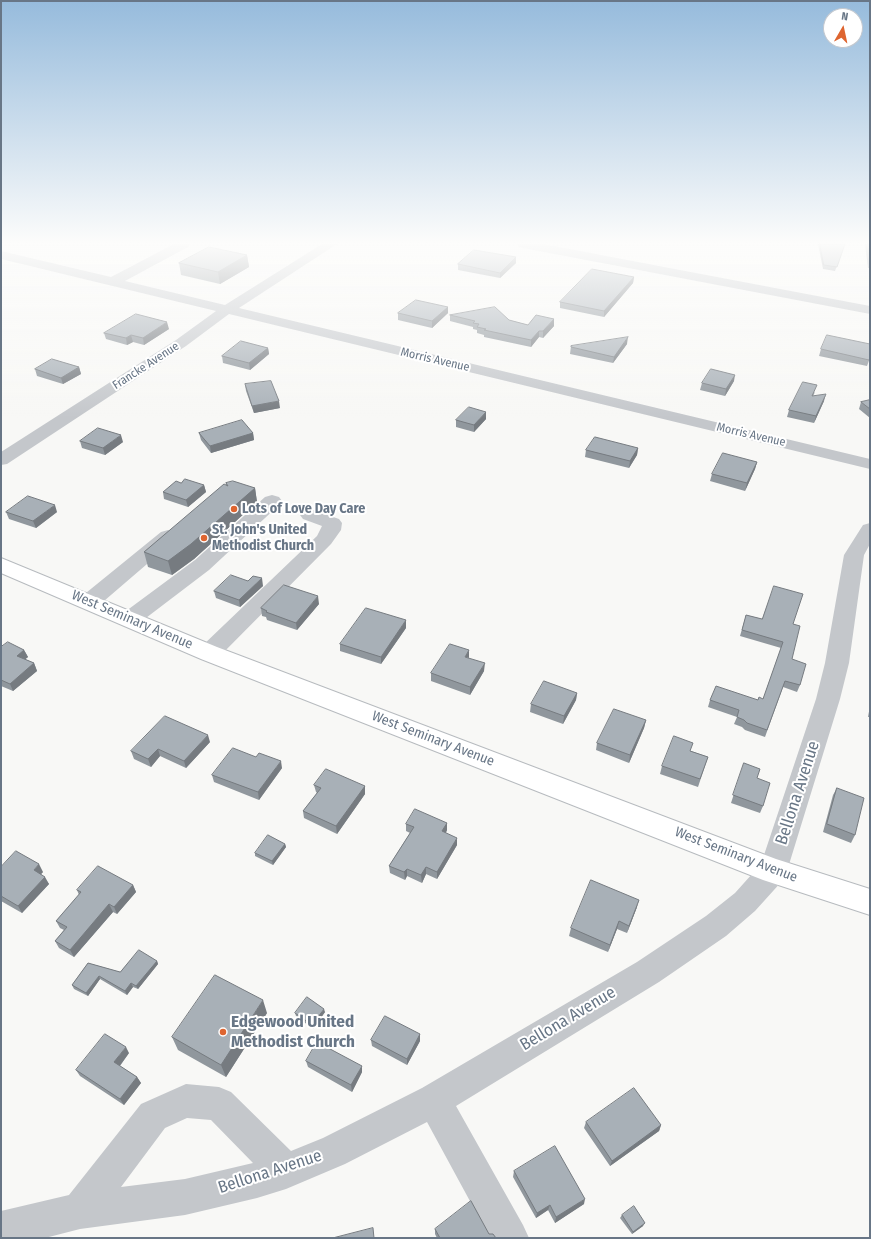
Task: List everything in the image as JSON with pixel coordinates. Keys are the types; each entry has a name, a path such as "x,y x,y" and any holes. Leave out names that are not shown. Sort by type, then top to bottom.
{"main road":[{"name":"West Seminary Avenue","path":"1,565 209,653 773,871 870,902"}],"street":[{"name":"Morris Avenue","path":"193,302 870,464"},
{"name":"Francke Avenue","path":"1,460 181,343 239,302"},
{"path":"827,302 870,310"},
{"path":"130,619 202,565 272,501"},
{"path":"209,653 324,540 331,530 332,523 310,515"},
{"path":"89,602 183,523"},
{"name":"Bellona Avenue","path":"1,1230 80,1211 185,1197 258,1180 286,1171 333,1152 434,1100 648,972 710,930 745,902 773,871 828,699 835,671 854,555 858,545 870,529"},
{"path":"80,1211 153,1116 186,1100 219,1104 286,1171"},
{"path":"434,1100 510,1238"}],"building":[{"path":"413,302 424,302 448,307 432,321 398,313"},
{"path":"560,302 612,302 604,311"},
{"path":"495,307 509,320 528,325 536,315 554,319 543,331 539,331 531,340 484,330 486,329 477,327 479,324 473,323 475,321 450,315"},
{"path":"136,314 167,322 143,338 131,335 126,338 104,333"},
{"path":"827,335 870,344 869,360 821,349"},
{"path":"628,337 614,357 571,347 571,346"},
{"path":"241,341 268,348 249,363 222,356"},
{"path":"52,359 79,367 61,378 35,369"},
{"path":"711,369 735,375 726,389 702,383"},
{"path":"271,381 279,401 252,406 245,384"},
{"path":"803,382 817,385 812,396 826,394 816,416 789,410"},
{"path":"870,400 870,409 861,402"},
{"path":"469,407 486,412 474,425 456,420"},
{"path":"242,420 253,433 210,446 199,433"},
{"path":"98,428 121,435 103,448 80,441"},
{"path":"595,437 638,448 630,461 586,450"},
{"path":"723,453 757,462 747,483 712,474"},
{"path":"185,479 204,485 186,500 163,492 176,481 181,483"},
{"path":"233,481 255,488 191,544 168,561 144,552 224,484 228,486 226,483"},
{"path":"28,496 55,505 33,521 6,512"},
{"path":"231,575 248,581 253,576 262,578 239,600 214,591"},
{"path":"284,585 318,596 296,623 266,612 267,611 261,608"},
{"path":"774,586 803,594 793,624 800,626 792,659 806,664 800,685 785,681 767,730 747,723 737,717 739,710 710,700 716,686 758,700 759,697 763,699 783,642 742,630 746,615 762,619"},
{"path":"366,608 406,620 381,657 340,644"},
{"path":"8,642 24,650 17,656 34,663 10,684 1,680 1,647"},
{"path":"450,644 469,650 465,657 485,663 470,687 431,673"},
{"path":"544,681 577,693 564,716 531,704"},
{"path":"614,709 646,720 630,755 597,743"},
{"path":"165,716 208,735 184,761 158,749 148,759 131,751"},
{"path":"674,736 693,743 690,751 708,757 700,779 662,766"},
{"path":"233,748 256,757 259,753 281,761 258,792 212,775"},
{"path":"744,763 760,769 757,778 770,783 763,806 733,795"},
{"path":"326,769 365,786 336,826 303,811 321,788 314,785"},
{"path":"837,788 864,798 855,835 827,824"},
{"path":"415,809 447,823 442,831 457,838 437,872 426,867 421,875 407,869 404,872 389,866 414,827 406,824"},
{"path":"268,835 285,844 272,861 255,853"},
{"path":"16,851 39,864 34,870 45,877 18,906 1,896 1,867"},
{"path":"98,866 133,885 114,907 109,904 70,950 55,941 67,927 56,921 81,892 77,890"},
{"path":"591,880 639,900 629,926 619,921 610,945 571,928"},
{"path":"139,950 157,961 136,986 131,983 125,991 99,976 86,993 72,985 88,963 120,972"},
{"name":"Edgewood United Methodist Church","path":"215,975 263,1000 221,1065 172,1037"},
{"path":"307,997 324,1009 312,1025 295,1013"},
{"path":"385,1016 420,1034 407,1059 371,1040"},
{"path":"105,1034 126,1047 114,1062 137,1077 120,1099 76,1070"},
{"path":"317,1042 362,1066 351,1085 306,1061"},
{"path":"634,1088 661,1125 612,1161 586,1122"},
{"path":"555,1146 585,1199 556,1217 550,1205 537,1213 514,1171"},
{"path":"471,1201 489,1234 493,1234 496,1238 440,1238 435,1229"},
{"path":"634,1206 645,1223 633,1232 622,1215"},
{"path":"373,1228 374,1238 333,1238"}],"place":[{"name":"Lots of Love Day Care","path":"234,509"},
{"name":"St. John's United Methodist Church","path":"204,538"},
{"name":"Edgewood United Methodist Church","path":"223,1032"}]}
